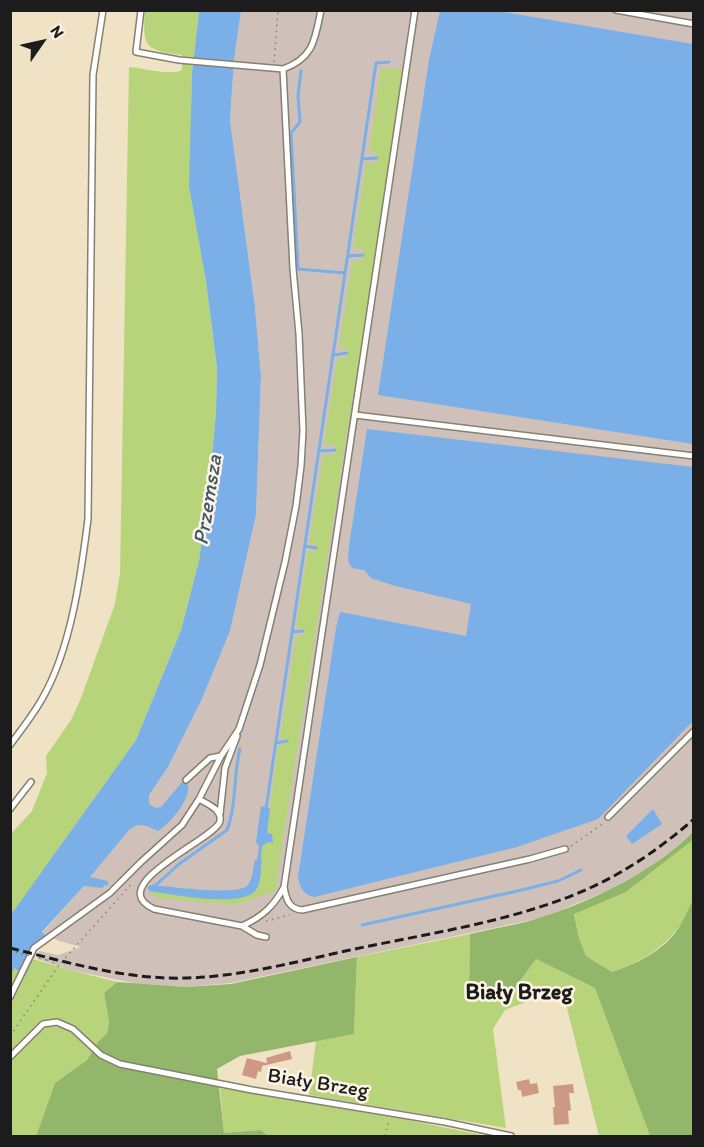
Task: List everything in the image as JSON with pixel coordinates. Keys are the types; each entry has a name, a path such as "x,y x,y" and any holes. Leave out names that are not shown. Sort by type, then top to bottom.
{"lane":[{"path":"10,745 43,697 64,647 80,576 88,519 93,75 103,10"},
{"path":"141,10 136,52 179,60 274,69 292,66 310,51 317,35 321,10"},
{"path":"242,926 263,914 275,903 284,887 415,10"},
{"path":"616,10 693,24"},
{"path":"266,937 257,935 242,926 154,909 146,906 141,893 144,884 162,865 215,830 220,824 225,768 260,665 296,506 302,466 302,386 292,258 283,69"},
{"path":"355,415 693,456"},
{"path":"10,997 34,948 110,893 182,825 239,729"},
{"path":"608,818 693,731"},
{"path":"186,780 210,758 221,756"},
{"path":"10,809 31,782"},
{"path":"199,799 215,808 220,815"},
{"path":"284,887 288,903 297,910 302,910 565,849"},
{"name":"Biały Brzeg","path":"10,1057 43,1024 57,1022 73,1029 101,1055 120,1064 511,1137"}],"path":[{"path":"274,69 278,10"},
{"path":"565,849 603,824"},
{"path":"10,1036 59,965 136,879"},
{"path":"262,922 302,910"},
{"path":"10,951 59,965"},
{"path":"385,1137 391,1113"}],"shaded area":[{"path":"241,11 693,11 693,832 645,870 607,891 541,918 231,983 185,987 138,984 70,970 37,959 39,951 58,955 81,947 42,933 84,886 168,767 202,699 230,631 256,515 261,376 255,307 230,120 234,60"}],"green space":[{"path":"145,11 199,11 192,73 191,123 217,368 210,479 199,561 181,630 136,740 12,914 10,835 32,811 47,773 46,756 71,720 81,698 115,604 120,573 129,67 164,72 182,70 182,55 153,49 148,45 144,32"},
{"path":"381,68 404,69 275,892 231,905 157,898 149,891 228,899 245,896 260,860 262,846 268,842 272,843 267,833 278,746 287,743 287,740 280,738 296,636 304,635 303,629 296,627 308,550 316,551 316,545 309,543 323,455 334,454 335,446 324,444 337,359 346,358 347,349 339,348 352,262 362,260 363,249 353,248 366,163 377,163 377,154 369,150"},
{"path":"693,832 693,840 626,892 574,914 586,956 612,972 639,961 665,944 678,929 693,900 693,1136 650,1136 595,988 536,959 505,1002 469,994 470,934 533,920 603,893 660,860"},
{"path":"693,840 695,880 693,901 680,926 671,936 649,954 612,972 586,956 579,938 574,913 626,892"},
{"path":"470,934 469,994 505,1002 536,959 595,988 650,1136 599,1136 562,988 505,1010 493,1029 506,1128 309,1095 316,1041 354,1034 357,957"},
{"path":"23,956 117,982 104,993 109,1022 107,1033 98,1042 87,1060 55,1083 36,1136 11,1136 10,973"},
{"path":"357,957 354,1034 240,1056 217,1069 224,1133 261,1130 268,1136 36,1136 55,1083 87,1060 98,1042 107,1033 109,1022 104,993 117,982 185,987 231,984"},
{"path":"220,1088 487,1136 268,1136 261,1130 224,1133"}],"water":[{"name":"Przemsza","path":"199,11 241,11 234,60 230,120 255,307 261,376 256,515 230,631 202,699 168,767 149,795 149,804 156,808 161,807 182,782 188,785 183,804 174,817 158,831 140,825 129,830 90,877 108,881 108,886 104,885 103,888 84,886 42,932 50,939 39,947 25,976 15,968 11,973 10,916 136,740 181,630 199,561 210,479 217,368 206,281 189,186 192,73"},
{"path":"440,11 498,11 693,44 693,444 378,395 429,60"},
{"path":"367,429 693,467 693,721 598,819 517,847 314,897 303,890 298,877 340,612 466,636 471,604 392,585 371,578 364,570 352,568 348,561 349,546"},
{"path":"261,806 270,808 267,833 272,834 273,843 268,842 262,846 261,876 255,891 235,899 221,899 149,891 150,885 216,890 240,889 247,886 252,877 255,860 257,860 259,846 256,842"},
{"path":"653,809 662,824 632,844 626,836"}],"building":[{"path":"290,1051 292,1059 262,1066 256,1079 242,1075 247,1058 267,1063 266,1058"},
{"path":"529,1079 530,1084 537,1083 539,1093 522,1097 516,1082"},
{"path":"573,1084 574,1093 569,1093 571,1110 568,1111 569,1124 554,1125 553,1086"}],"waterway":[{"path":"266,809 376,63 389,62"},
{"path":"301,71 298,96 300,122 291,133 298,269 345,273"},
{"path":"362,159 377,158"},
{"path":"348,256 363,255"},
{"path":"334,355 347,353"},
{"path":"319,451 335,450"},
{"path":"305,546 316,548"},
{"path":"292,632 303,631"},
{"path":"276,743 287,741"},
{"path":"149,888 227,830 240,749"},
{"path":"362,925 558,881 581,870"}],"railway":[{"path":"10,948 88,967 147,977 190,978 259,970 473,925 564,899 632,865 658,848 694,819"}],"district":[{"name":"Biały Brzeg","path":"519,993"}]}
